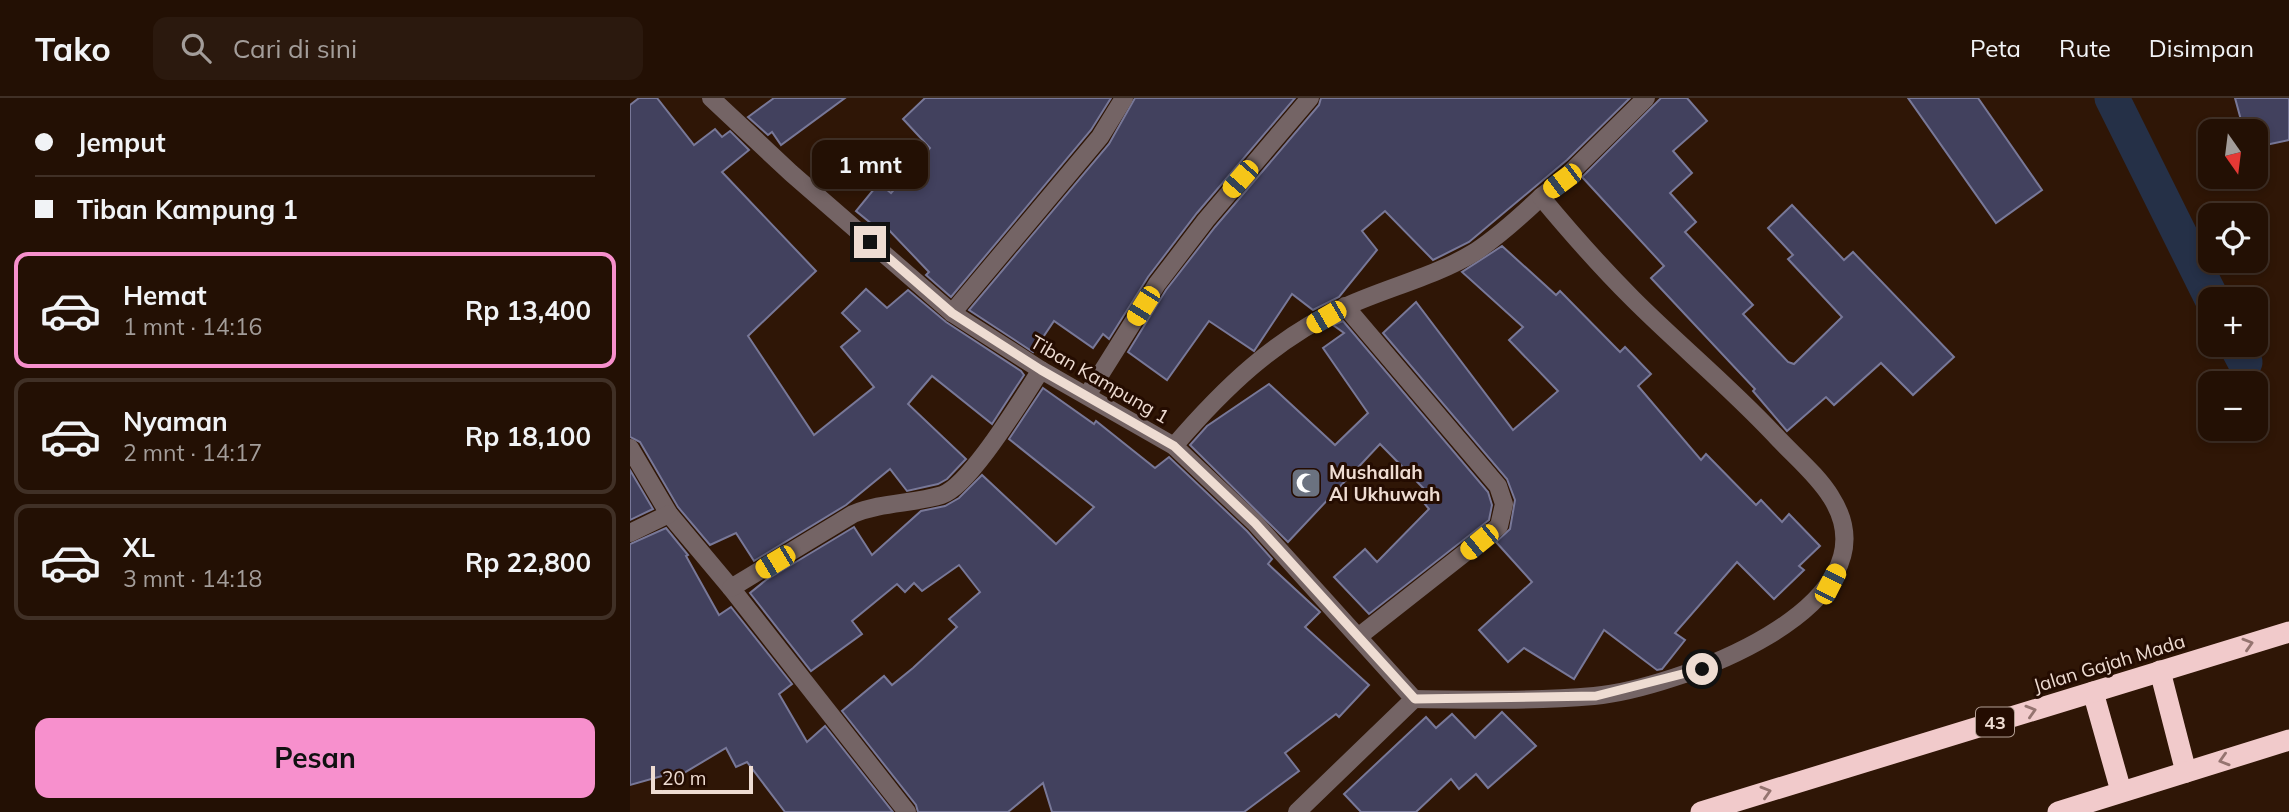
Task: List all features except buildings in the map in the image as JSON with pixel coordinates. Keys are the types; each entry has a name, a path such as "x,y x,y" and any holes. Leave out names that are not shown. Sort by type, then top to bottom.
{"highway":[{"name":"Jalan Gajah Mada","path":"1701,812 2289,632"},
{"path":"2160,671 2186,772"},
{"path":"2093,692 2121,791"},
{"path":"2058,812 2289,740"}],"street":[{"name":"Tiban Kampung 1","path":"711,98 952,313 1041,370 1088,394 1174,446 1255,523 1415,699"},
{"path":"952,313 1100,137 1124,98"},
{"path":"1088,394 1157,284 1206,219 1310,98"},
{"path":"1174,446 1220,393 1269,351 1345,306 1474,252 1562,181 1646,98"},
{"path":"1297,812 1415,699 1596,696 1702,669 1750,648 1805,608 1830,584 1844,557 1844,526 1831,496 1744,403 1633,299 1541,197"},
{"path":"1345,306 1498,486 1504,504 1499,526 1359,637"},
{"path":"731,589 853,514 875,505 943,495 992,443 1041,370"},
{"path":"630,448 669,514 907,812"},
{"path":"630,533 669,514"}],"waterway":[{"path":"2112,98 2206,287"},
{"path":"2242,357 2245,362"}],"place":[{"name":"Mushallah Al Ukhuwah","path":"1306,483"}],"route":[{"path":"870,242 952,313 1041,370 1088,394 1174,446 1255,523 1415,699 1596,696 1702,669"}]}
